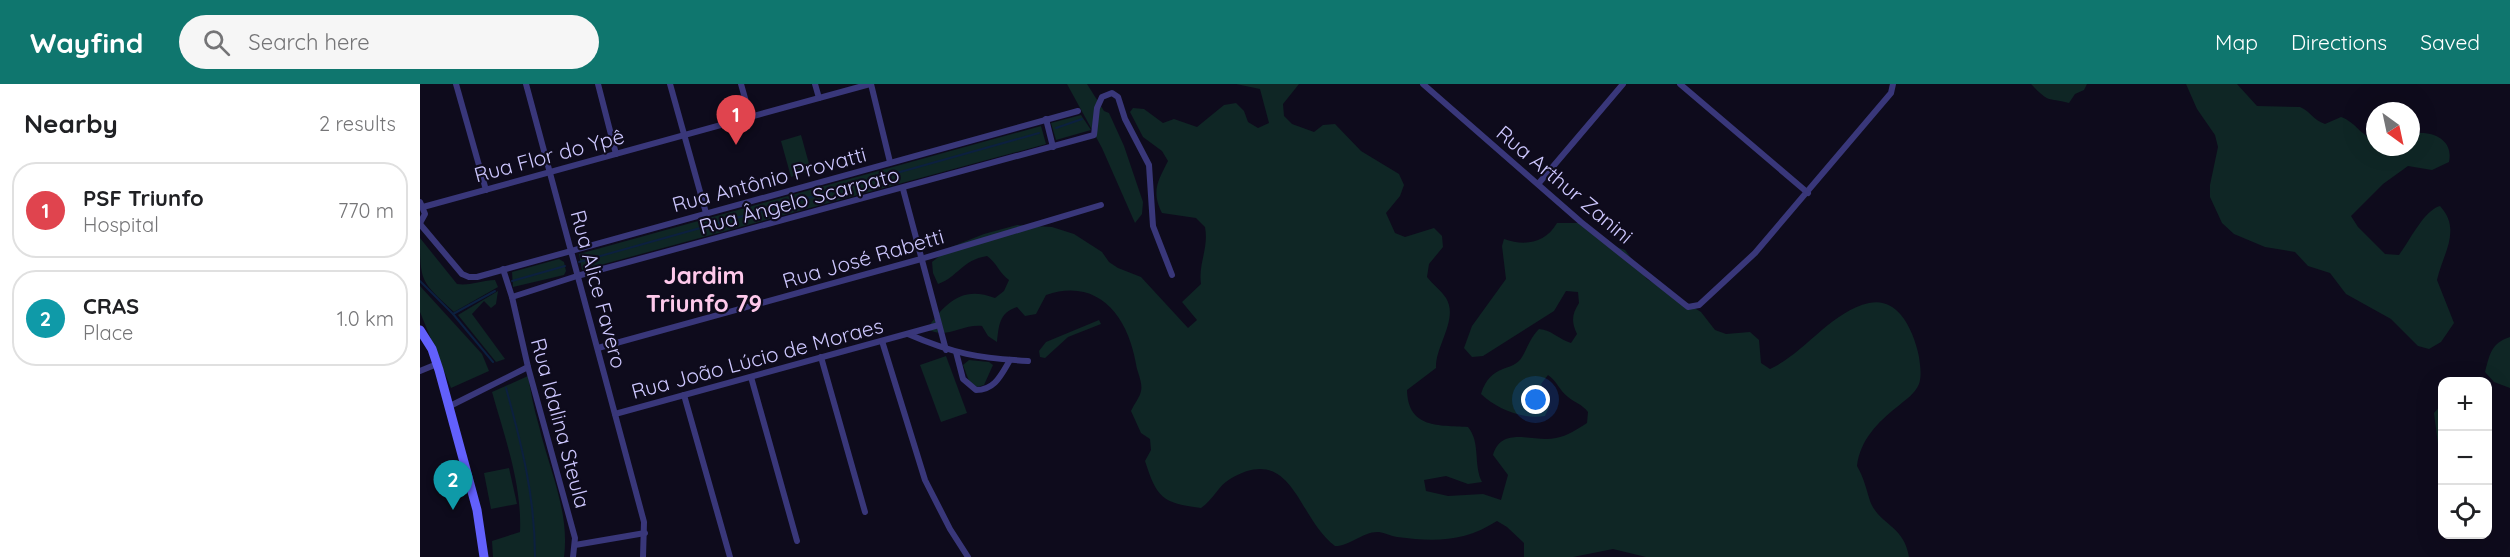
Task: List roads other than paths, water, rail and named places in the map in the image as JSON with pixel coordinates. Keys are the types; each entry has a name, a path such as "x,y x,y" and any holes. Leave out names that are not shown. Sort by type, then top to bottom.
{"street":[{"path":"456,84 486,190"},
{"name":"Rua Alice Favero","path":"526,84 644,518 643,557"},
{"path":"598,84 616,154"},
{"path":"670,84 706,213"},
{"path":"741,84 750,116"},
{"path":"815,84 819,98"},
{"path":"870,84 890,162"},
{"name":"Rua Flor do Ypê","path":"422,204 486,190 870,84"},
{"name":"Rua Arthur Zanini","path":"1423,84 1581,222 1688,307 1699,305 1755,253 1808,193"},
{"path":"1539,183 1623,84"},
{"path":"1680,84 1808,193 1891,93 1893,84"},
{"name":"Rua Ângelo Scarpato","path":"512,297 578,276 1094,135 1097,108 1102,97 1112,93 1122,106 1125,119 1149,165 1153,226 1172,275"},
{"name":"Rua Antônio Provatti","path":"420,223 462,274 469,278 1078,111"},
{"path":"1046,119 1053,147"},
{"path":"903,189 946,350"},
{"path":"420,223 425,214 422,204"},
{"name":"Rua José Rabetti","path":"598,348 921,259 1101,205"},
{"name":"Rua Idalina Steula","path":"502,269 512,297 528,368 575,545 573,557"},
{"name":"Rua João Lúcio de Moraes","path":"615,414 939,325"},
{"path":"420,330 437,364 477,510 484,556"},
{"name":"Rua João Lúcio de Moraes","path":"908,334 946,350 979,358 1028,361"},
{"path":"882,341 925,480 950,529 968,557"},
{"path":"956,352 963,379 976,390 987,390 993,386 1010,360"},
{"path":"821,357 865,512"},
{"path":"420,371 437,364"},
{"path":"448,407 528,368"},
{"path":"751,377 797,541"},
{"path":"684,395 730,557"},
{"path":"575,545 645,533"}],"waterway":[{"path":"1056,128 1082,119"},
{"path":"579,262 1039,133"},
{"path":"512,281 565,266"},
{"path":"420,281 453,314 493,362"},
{"path":"453,314 495,291"},
{"path":"506,388 526,472 533,513 535,557"}],"place":[{"name":"PSF Triunfo","path":"736,145"},
{"name":"CRAS","path":"453,510"}],"district":[{"name":"Jardim Triunfo 79","path":"704,289"}]}
